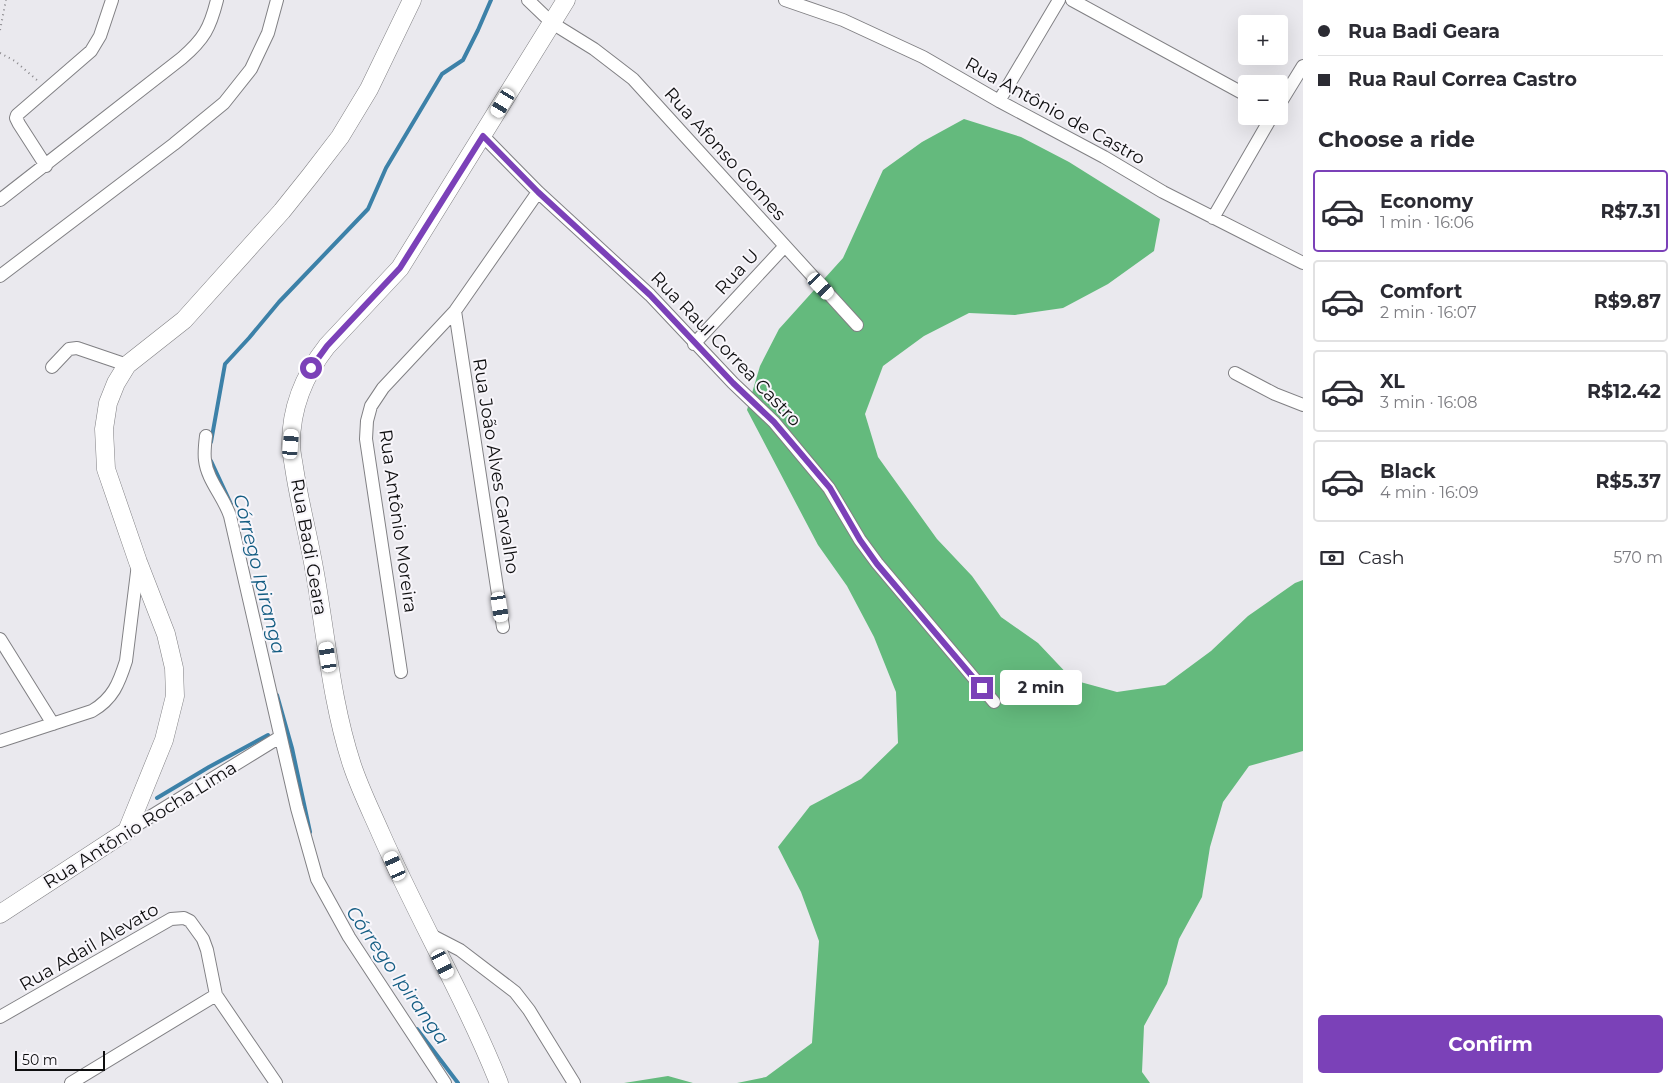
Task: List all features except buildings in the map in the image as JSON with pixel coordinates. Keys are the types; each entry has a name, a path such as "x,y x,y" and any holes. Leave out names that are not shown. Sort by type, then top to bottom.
{"street":[{"path":"46,166 18,124 17,115 91,51 100,36 112,0"},
{"path":"0,200 46,166 199,43 212,21 217,0"},
{"path":"0,276 174,144 224,103 251,69 268,34 277,0"},
{"path":"127,830 164,740 175,696 174,668 166,634 138,562 106,469 104,429 108,403 116,383 127,365 184,320 282,211 340,137 369,90 412,0"},
{"name":"Rua Afonso Gomes","path":"528,0 552,23 594,49 633,79 857,325"},
{"name":"Rua Badi Geara","path":"499,1083 395,866 351,764 334,692 291,444 294,414 306,378 316,359 400,268 566,0"},
{"name":"Rua Antônio de Castro","path":"785,0 843,20 923,57 999,101 1104,157 1163,192 1303,263"},
{"path":"999,101 1059,0"},
{"path":"1072,0 1238,91"},
{"path":"1288,90 1303,66"},
{"path":"1213,218 1267,125"},
{"name":"Rua Raul Correa Castro","path":"483,136 538,192 650,295 694,344 796,446 830,488 860,540 877,564 994,702"},
{"name":"Rua Antônio Moreira","path":"401,672 366,439 367,421 371,406 383,388 455,311 538,192"},
{"name":"Rua U","path":"694,344 784,247"},
{"name":"Rua João Alves Carvalho","path":"455,311 503,627"},
{"path":"52,367 69,349 77,348 127,365"},
{"path":"1235,373 1275,394 1303,405"},
{"path":"206,436 205,460 207,469 226,503 230,516 299,817 317,880 324,895 391,1003 445,1083"},
{"path":"0,741 92,711 105,703 114,691 126,661 138,562"},
{"path":"0,639 53,724"},
{"name":"Rua Antônio Rocha Lima","path":"0,914 127,830 280,737"},
{"name":"Rua Adail Alevato","path":"0,1017 171,919 184,918 190,921 203,939 216,995 276,1083"},
{"path":"429,934 460,950 520,997 574,1083"},
{"path":"71,1083 216,995"}],"path":[{"path":"0,30 6,0"},
{"path":"0,53 15,61 47,90"}],"green space":[{"path":"964,119 1021,137 1069,162 1160,219 1154,251 1108,284 1063,308 1015,315 969,313 924,336 883,366 865,414 878,457 937,539 972,576 1001,617 1038,643 1073,680 1117,692 1165,685 1211,651 1248,616 1295,583 1303,580 1303,751 1249,766 1223,802 1210,847 1202,897 1179,939 1167,984 1144,1026 1142,1072 1150,1083 737,1083 766,1077 812,1043 819,941 801,892 778,847 810,806 861,779 898,743 896,692 874,637 847,586 818,545 747,410 760,366 779,329 843,258 883,170 922,142"},
{"path":"668,1076 693,1083 624,1083"}],"waterway":[{"name":"Córrego Ipiranga","path":"211,442 225,364 279,302 368,209 386,168 442,74 463,60 491,0"},
{"name":"Córrego Ipiranga","path":"211,461 231,504"},
{"name":"Córrego Ipiranga","path":"277,695 292,748 310,832"},
{"path":"157,798 268,735"},
{"name":"Córrego Ipiranga","path":"417,1029 458,1083"}],"route":[{"path":"311,368 327,346 400,268 483,136 538,192 650,295 694,344 796,446 830,488 860,540 877,564 982,688"}]}
